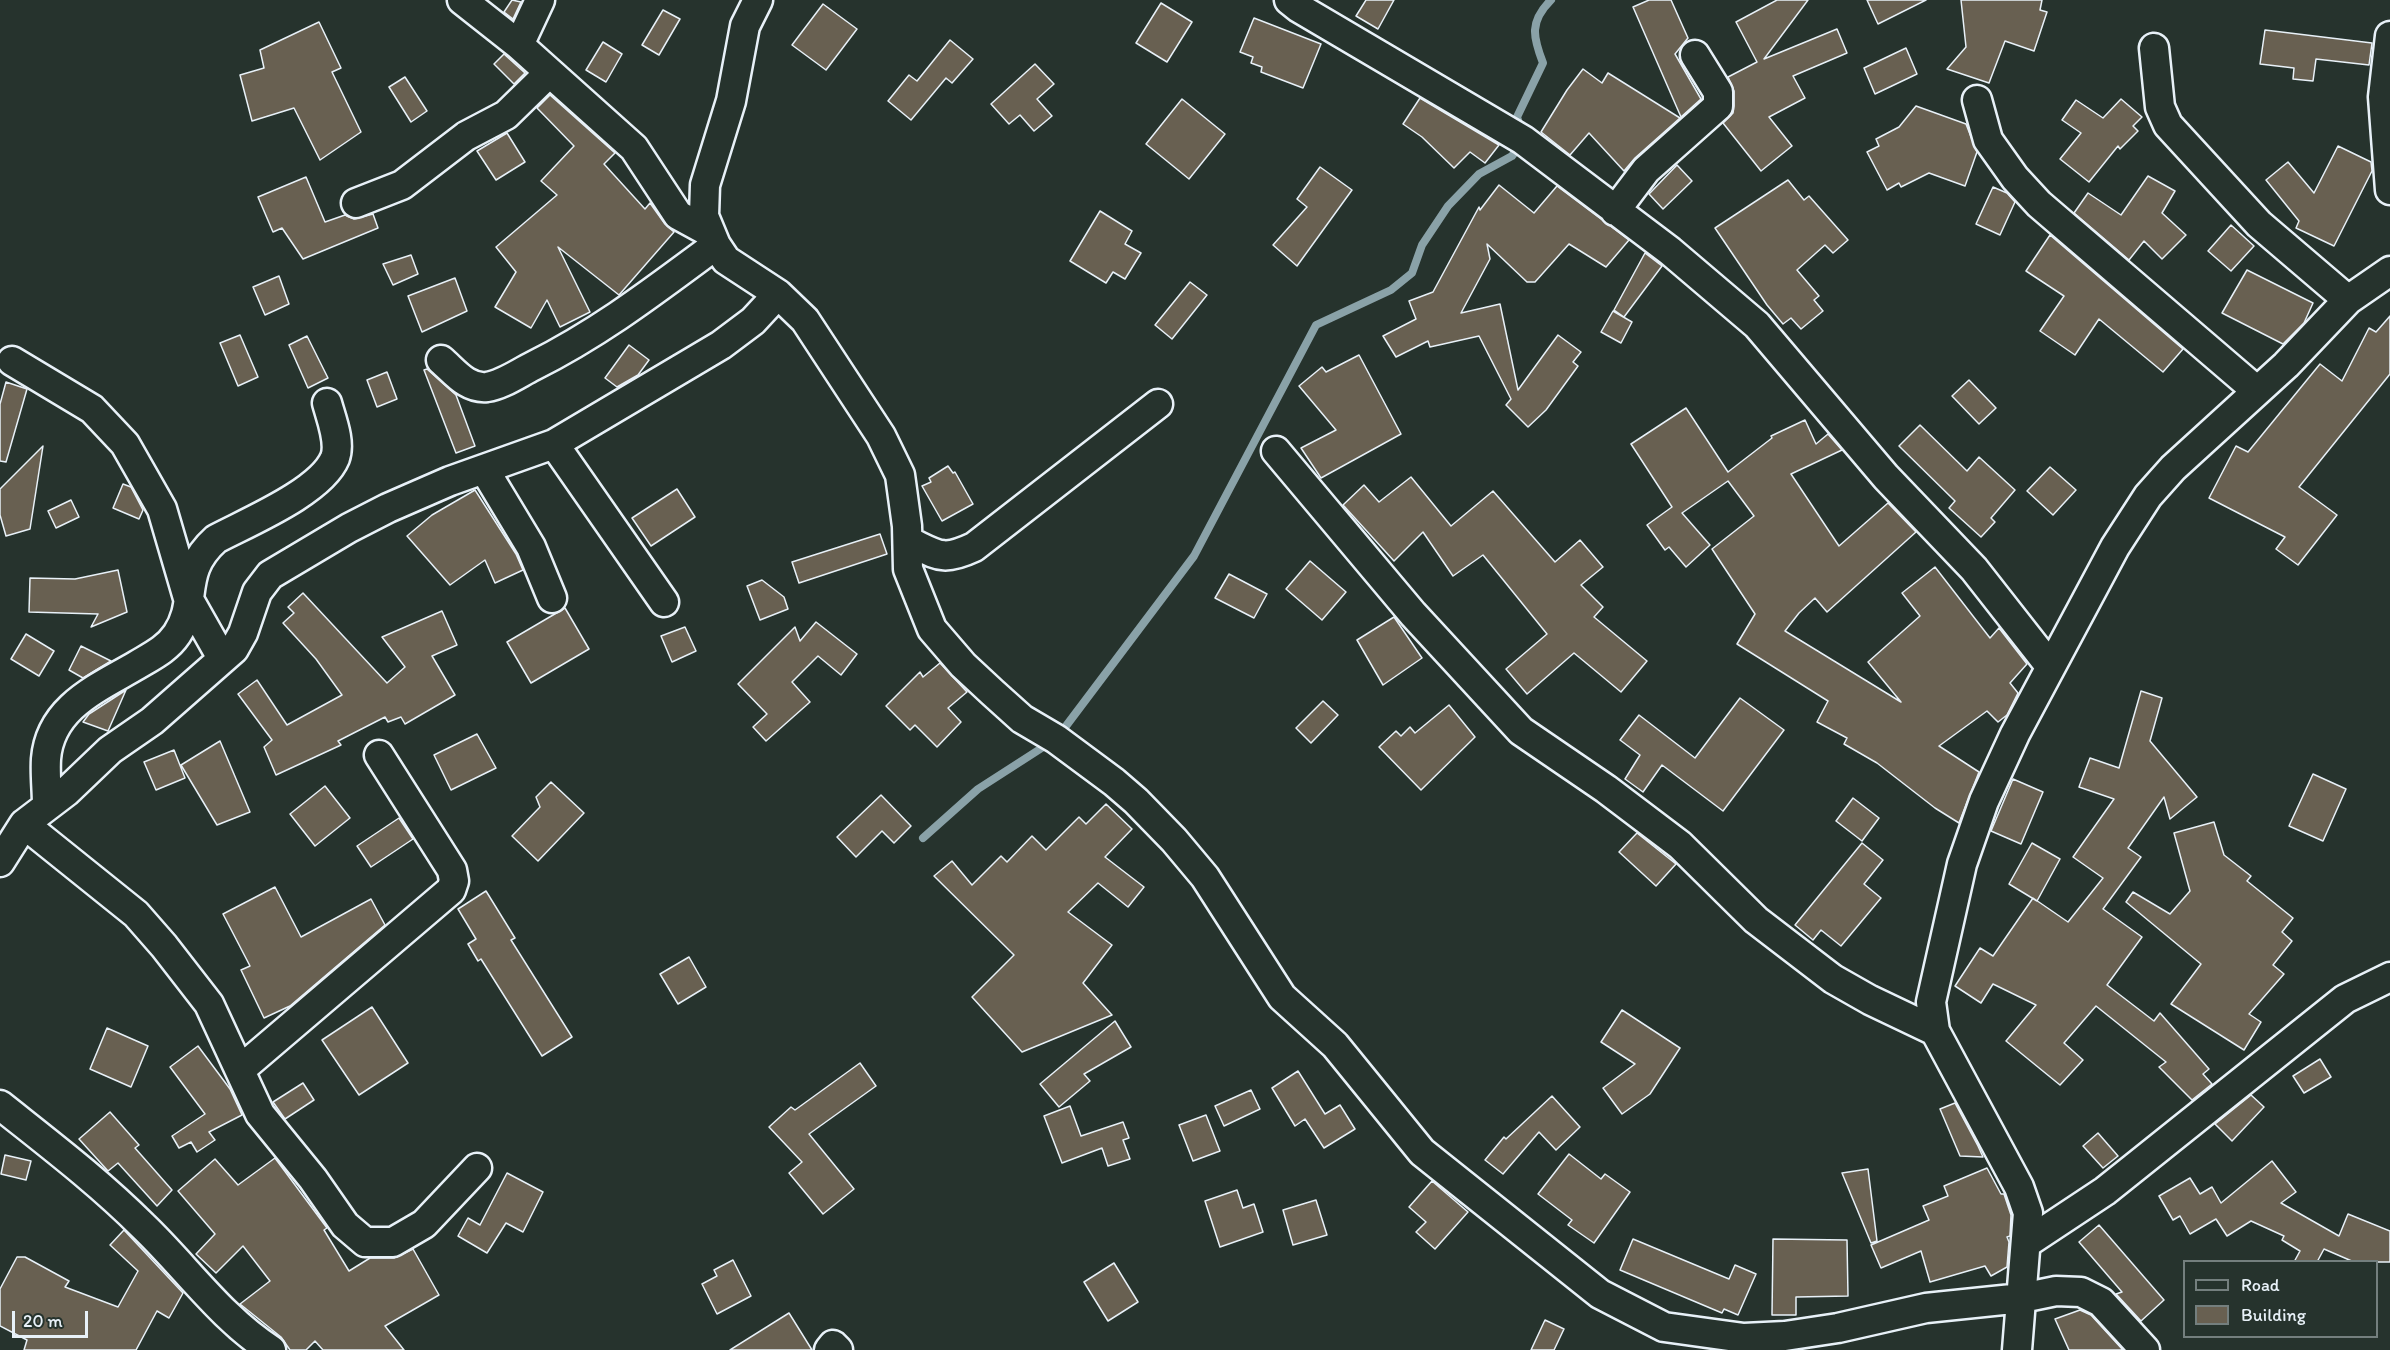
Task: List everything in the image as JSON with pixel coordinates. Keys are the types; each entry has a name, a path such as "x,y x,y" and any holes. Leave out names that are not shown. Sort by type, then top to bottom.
{"street":[{"path":"462,0 519,45 634,148 678,215 713,239"},
{"path":"519,45 540,0"},
{"path":"758,0 745,26 731,101 705,185 704,216 713,239 726,260 778,294 805,320 881,436 900,475 908,540 908,569 932,629 963,665 1022,719 1056,740 1136,801 1174,840 1205,877 1282,997 1335,1045 1422,1152 1600,1294 1664,1327 1744,1338 1838,1328 1926,1308 2022,1298 2056,1291 2081,1292 2101,1302 2145,1350"},
{"path":"1298,3 1523,140 1670,252 1757,325 1886,477 1974,569 2050,666"},
{"path":"2390,36 2383,97 2390,190"},
{"path":"2154,48 2160,107 2168,125 2259,225 2348,300"},
{"path":"1615,211 1646,170 1718,106 1718,92 1695,55"},
{"path":"356,203 402,185 466,136 506,115 549,73"},
{"path":"1977,99 1988,140 2015,178 2039,204 2258,391"},
{"path":"441,360 469,385 487,387 506,380 582,341 713,239"},
{"path":"2017,1350 2028,1242 2028,1213 2019,1187 1935,1031 1931,1002 1962,864 1984,801 2050,666 2115,547 2148,496 2173,468 2286,365 2348,300 2390,271"},
{"path":"0,862 24,824 110,750 152,721 234,649 243,633 257,592 270,575 349,528 425,491 554,444 721,345 753,321 778,294"},
{"path":"12,361 92,409 125,444 162,509 188,598 222,658"},
{"path":"47,805 46,758 51,736 64,714 79,698 167,646 184,621 193,569 205,549 216,539 310,488 331,464 335,457 336,442 327,403"},
{"path":"908,540 936,555 952,557 974,547 1158,404"},
{"path":"554,444 664,602"},
{"path":"1276,451 1413,614 1521,731 1606,789 1671,839 1756,920 1833,979 1870,1000 1935,1031"},
{"path":"484,469 531,547 552,598"},
{"path":"240,1070 451,890 454,881 452,870 379,755"},
{"path":"24,824 135,914 164,946 209,1004 260,1114 275,1136 314,1179 345,1225 365,1242 393,1242 424,1224 477,1167"},
{"path":"2028,1242 2105,1191 2345,999 2390,977"},
{"path":"0,1105 99,1185 142,1225 227,1312 271,1350"},
{"path":"829,1350 833,1345 838,1350"}],"building":[{"path":"512,0 521,2 513,19 504,12"},
{"path":"1366,0 1394,0 1378,29 1356,16"},
{"path":"1649,0 1671,0 1688,38 1675,54 1701,99 1681,117 1633,7"},
{"path":"1777,0 1808,0 1764,59 1837,29 1847,53 1793,76 1805,98 1769,117 1792,146 1761,171 1723,123 1733,113 1734,106 1734,91 1728,77 1757,62 1736,22"},
{"path":"1867,0 1926,0 1878,24"},
{"path":"1961,0 2042,0 2040,10 2047,12 2034,51 2005,41 1989,83 1947,69 1966,47"},
{"path":"1161,3 1192,22 1167,62 1136,43"},
{"path":"823,4 857,29 826,70 792,45"},
{"path":"663,10 680,19 659,55 642,45"},
{"path":"1254,18 1321,44 1303,88 1261,72 1262,67 1251,63 1253,57 1240,52"},
{"path":"319,22 341,68 332,72 361,132 320,160 294,108 252,121 240,75 264,68 260,50"},
{"path":"2265,30 2372,43 2369,65 2316,59 2313,81 2293,79 2294,68 2260,64"},
{"path":"950,40 973,59 952,83 946,78 911,120 888,101 909,75 917,81"},
{"path":"603,42 622,54 606,82 586,70"},
{"path":"1906,48 1917,74 1875,94 1864,68"},
{"path":"504,54 525,73 514,84 494,64"},
{"path":"1035,64 1054,84 1037,99 1052,116 1034,131 1020,115 1009,124 991,104"},
{"path":"1583,69 1602,83 1608,73 1680,118 1635,158 1624,171 1589,133 1570,155 1541,132"},
{"path":"405,77 427,111 411,122 389,87"},
{"path":"550,95 615,153 604,164 645,209 650,203 665,224 674,232 619,295 558,247 590,312 560,327 547,300 531,328 495,307 516,272 496,247 557,195 541,181 574,146 537,108"},
{"path":"1420,98 1499,145 1485,163 1470,152 1454,168 1422,137 1403,124"},
{"path":"1182,99 1225,134 1189,179 1146,144"},
{"path":"2121,99 2142,117 2133,126 2138,131 2120,149 2118,146 2089,182 2060,159 2081,133 2062,120 2076,100 2103,118"},
{"path":"1916,106 1966,124 1977,152 1965,186 1929,173 1901,187 1899,183 1887,190 1867,152 1879,146 1876,139 1899,127"},
{"path":"507,133 525,162 496,180 477,151"},
{"path":"2338,146 2371,162 2372,171 2334,246 2296,228 2299,221 2266,180 2288,162 2314,193"},
{"path":"1677,165 1692,181 1663,209 1649,194"},
{"path":"1320,167 1352,190 1297,266 1273,245 1307,207 1297,199"},
{"path":"2148,176 2175,191 2162,213 2186,235 2162,259 2144,241 2129,260 2074,213 2088,193 2121,215"},
{"path":"306,177 325,222 345,215 354,219 373,214 378,228 303,259 282,228 273,232 258,197"},
{"path":"1788,180 1804,200 1809,196 1848,240 1833,253 1825,245 1797,270 1819,296 1814,300 1823,311 1801,329 1791,318 1783,324 1767,305 1715,228"},
{"path":"1499,185 1534,213 1557,186 1629,240 1606,267 1569,244 1535,282 1527,282 1487,244 1490,259 1461,313 1500,304 1518,390 1558,335 1581,352 1573,362 1578,366 1546,410 1528,427 1506,405 1511,399 1479,336 1430,347 1428,341 1396,357 1383,336 1416,319 1409,301 1433,292 1479,207 1480,210"},
{"path":"1993,187 2007,193 2015,202 2000,235 1976,224"},
{"path":"1100,211 1132,231 1125,244 1141,253 1125,279 1113,272 1106,283 1070,261"},
{"path":"2231,225 2254,246 2231,271 2208,251"},
{"path":"2050,235 2183,349 2163,372 2099,319 2075,355 2040,331 2064,296 2026,271"},
{"path":"1645,253 1662,266 1624,317 1614,310"},
{"path":"411,255 418,274 393,285 383,264"},
{"path":"2247,270 2313,303 2304,323 2283,344 2222,313"},
{"path":"279,276 289,304 265,315 253,287"},
{"path":"455,278 467,311 422,332 408,296"},
{"path":"1190,282 1207,295 1172,339 1155,325"},
{"path":"1613,311 1632,322 1621,343 1601,332"},
{"path":"2390,316 2390,374 2299,487 2337,515 2298,565 2276,549 2285,537 2209,498 2236,446 2248,452 2320,364 2342,381 2369,328 2376,332"},
{"path":"240,335 258,377 238,386 220,343"},
{"path":"307,336 328,378 308,388 289,345"},
{"path":"629,345 649,360 638,375 617,387 605,378"},
{"path":"1359,355 1401,434 1321,478 1301,448 1336,430 1299,386 1322,367 1326,372"},
{"path":"427,369 456,395 475,446 456,453 424,370"},
{"path":"387,372 397,399 377,407 367,380"},
{"path":"1969,380 1996,408 1979,424 1952,396"},
{"path":"6,382 27,389 6,462 0,461 0,404"},
{"path":"1686,408 1728,472 1772,438 1771,436 1805,420 1816,444 1828,434 1842,450 1791,474 1839,546 1888,503 1916,532 1827,612 1815,598 1785,631 1901,702 1868,662 1920,616 1902,593 1935,567 1990,638 1999,628 2027,664 2010,683 2018,693 2007,715 1998,722 1987,711 1939,746 1979,772 1959,823 1935,808 1877,763 1844,744 1847,738 1817,722 1828,701 1737,644 1755,614 1712,549 1754,516 1728,481 1682,513 1710,545 1686,567 1669,547 1665,550 1647,525 1672,507 1631,444"},
{"path":"1920,425 1967,471 1979,457 2015,490 1991,518 1995,522 1981,537 1949,508 1955,501 1899,446"},
{"path":"43,446 30,529 6,536 0,515 0,489"},
{"path":"948,466 953,473 955,472 973,504 942,521 922,486 931,482 929,478"},
{"path":"2050,467 2076,490 2053,515 2027,491"},
{"path":"1411,477 1451,526 1493,491 1555,562 1580,540 1603,567 1581,585 1603,607 1594,617 1647,661 1621,692 1574,653 1527,694 1506,669 1547,634 1483,555 1453,576 1423,532 1394,561 1343,505 1364,485 1379,502"},
{"path":"123,484 131,487 143,510 139,519 113,508"},
{"path":"677,489 695,517 651,546 632,518"},
{"path":"475,490 516,554 523,570 495,583 485,560 450,585 407,536 432,515"},
{"path":"71,500 79,517 56,528 48,511"},
{"path":"880,534 887,554 799,583 792,562"},
{"path":"1310,561 1346,592 1322,620 1286,589"},
{"path":"118,570 127,612 91,627 98,614 29,612 30,578 75,579"},
{"path":"1229,574 1267,594 1254,618 1215,598"},
{"path":"762,580 784,597 788,609 760,620 747,586"},
{"path":"303,593 387,683 405,667 382,637 442,611 457,645 432,656 455,695 405,724 401,717 388,722 385,717 338,741 341,745 276,775 264,747 272,740 238,694 257,680 287,725 342,695 316,659 283,623 294,613 288,607"},
{"path":"565,608 589,649 531,683 507,642"},
{"path":"1394,617 1422,658 1383,685 1357,640"},
{"path":"816,622 857,654 841,675 818,656 792,682 810,702 766,741 753,727 767,714 738,684 795,627 800,641"},
{"path":"685,627 696,651 672,662 661,636"},
{"path":"26,634 54,651 39,676 11,659"},
{"path":"81,646 111,661 83,678 69,670"},
{"path":"940,663 967,692 948,708 961,722 937,747 915,725 910,730 886,706 920,672 923,677"},
{"path":"126,690 108,731 83,722 89,714"},
{"path":"2141,691 2162,698 2150,741 2197,797 2170,819 2164,797 2128,848 2141,857 2103,909 2142,937 2107,985 2154,1021 2160,1013 2209,1069 2203,1074 2212,1084 2192,1100 2159,1067 2166,1062 2096,1006 2064,1043 2083,1060 2060,1085 2006,1041 2036,1005 1993,984 1981,1003 1955,986 1980,948 1993,956 2033,898 2068,922 2103,878 2073,857 2114,799 2079,787 2090,758 2119,768"},
{"path":"1740,698 1784,730 1723,811 1662,765 1643,792 1625,779 1640,755 1620,740 1639,715 1695,758"},
{"path":"1323,701 1338,715 1311,743 1296,728"},
{"path":"1449,705 1475,737 1421,790 1379,747 1396,731 1401,736 1410,727 1415,733"},
{"path":"477,734 496,768 451,790 434,755"},
{"path":"220,741 250,812 217,825 181,765"},
{"path":"174,750 185,778 156,790 144,762"},
{"path":"2313,774 2346,789 2323,841 2289,826"},
{"path":"2013,779 2043,792 2021,844 1991,831"},
{"path":"551,782 584,813 538,861 512,836 540,807 536,797"},
{"path":"325,786 350,818 315,846 290,814"},
{"path":"881,795 911,826 894,843 882,831 856,857 837,837"},
{"path":"1853,798 1879,818 1862,841 1836,821"},
{"path":"1106,804 1132,829 1105,857 1144,887 1128,907 1098,883 1068,912 1112,945 1083,983 1112,1015 1022,1052 972,997 1014,955 934,876 952,861 972,885 1001,856 1007,862 1032,836 1046,850 1079,817 1086,824"},
{"path":"399,818 413,839 371,867 357,846"},
{"path":"2214,822 2224,855 2251,876 2247,881 2293,918 2282,932 2292,941 2273,965 2284,974 2249,1014 2261,1022 2244,1050 2171,1004 2201,964 2126,902 2133,892 2170,914 2190,891 2174,833"},
{"path":"1637,833 1676,864 1656,886 1619,852"},
{"path":"1862,843 1883,860 1864,884 1881,898 1841,946 1821,930 1813,940 1795,925"},
{"path":"2032,843 2060,859 2037,901 2009,884"},
{"path":"275,887 301,937 371,899 385,925 290,1006 264,1018 241,970 250,966 223,914"},
{"path":"486,891 515,938 511,940 572,1037 542,1056 481,959 478,961 468,944 476,939 458,909"},
{"path":"689,957 706,987 678,1004 660,974"},
{"path":"372,1007 408,1063 359,1095 322,1040"},
{"path":"1622,1010 1680,1048 1650,1094 1622,1114 1603,1088 1635,1064 1601,1042"},
{"path":"1115,1021 1131,1047 1084,1074 1090,1081 1059,1107 1040,1084"},
{"path":"107,1028 148,1046 131,1087 90,1069"},
{"path":"198,1046 230,1089 242,1115 209,1132 215,1140 197,1152 191,1142 179,1148 172,1136 205,1114 170,1067"},
{"path":"2320,1059 2331,1077 2304,1093 2293,1076"},
{"path":"860,1063 876,1086 809,1134 854,1189 823,1214 789,1173 802,1162 769,1127 791,1107 795,1110"},
{"path":"1298,1071 1325,1114 1340,1105 1355,1129 1324,1148 1305,1119 1295,1126 1272,1088"},
{"path":"303,1083 314,1100 285,1119 273,1102"},
{"path":"1251,1090 1260,1109 1224,1126 1215,1106"},
{"path":"2251,1095 2264,1107 2232,1141 2215,1124"},
{"path":"1552,1096 1580,1127 1556,1150 1539,1132 1503,1174 1485,1160 1504,1137 1506,1139"},
{"path":"1955,1103 1983,1157 1960,1156 1940,1109"},
{"path":"1070,1106 1081,1136 1123,1122 1129,1138 1123,1140 1130,1159 1108,1166 1102,1148 1062,1163 1044,1116"},
{"path":"110,1112 139,1145 135,1148 172,1190 157,1206 118,1163 108,1171 79,1139"},
{"path":"1206,1115 1220,1151 1193,1161 1179,1125"},
{"path":"2098,1133 2118,1156 2103,1168 2083,1146"},
{"path":"1569,1154 1601,1179 1605,1174 1630,1192 1594,1243 1568,1225 1572,1220 1538,1194"},
{"path":"5,1155 31,1161 26,1180 1,1174"},
{"path":"275,1158 327,1228 324,1230 349,1271 370,1258 394,1258 413,1249 439,1295 385,1326 404,1350 323,1350 315,1341 306,1350 290,1350 281,1337 240,1304 270,1281 243,1246 216,1273 196,1254 215,1234 178,1191 215,1159 238,1185"},
{"path":"2272,1161 2296,1192 2281,1203 2339,1236 2348,1214 2390,1231 2390,1262 2349,1260 2324,1249 2318,1260 2295,1260 2300,1251 2282,1240 2284,1236 2251,1221 2227,1236 2216,1219 2190,1234 2180,1216 2173,1220 2159,1196 2190,1178 2200,1194 2212,1187 2221,1203"},
{"path":"1987,1168 2001,1194 2004,1194 2011,1215 2010,1236 2007,1237 2009,1242 2007,1267 1991,1276 1985,1266 1930,1282 1921,1251 1881,1268 1871,1245 1929,1220 1923,1206 1948,1196 1944,1186"},
{"path":"1868,1169 1877,1241 1871,1243 1842,1173"},
{"path":"507,1173 543,1192 523,1232 506,1223 487,1253 458,1236 468,1218 480,1225"},
{"path":"1432,1181 1468,1212 1435,1249 1416,1232 1426,1222 1409,1207"},
{"path":"1237,1190 1243,1208 1254,1204 1263,1232 1220,1247 1205,1201"},
{"path":"1316,1200 1327,1235 1293,1245 1283,1210"},
{"path":"2099,1225 2164,1300 2141,1321 2116,1294 2122,1292 2079,1242"},
{"path":"124,1230 183,1293 169,1318 157,1311 136,1350 24,1350 27,1340 0,1326 0,1289 17,1257 25,1257 69,1281 65,1287 118,1307 138,1271 110,1245"},
{"path":"1633,1239 1729,1279 1735,1265 1756,1274 1738,1315 1724,1309 1722,1313 1620,1270"},
{"path":"1773,1239 1847,1240 1848,1296 1796,1297 1796,1315 1772,1315"},
{"path":"733,1260 751,1296 717,1314 702,1284 717,1276 714,1270"},
{"path":"1114,1263 1138,1302 1108,1321 1084,1282"},
{"path":"2080,1310 2091,1315 2123,1350 2069,1350 2055,1319"},
{"path":"789,1313 812,1350 730,1350"},
{"path":"1545,1320 1564,1329 1554,1350 1531,1350"}],"waterway":[{"path":"1521,130 1517,117 1543,63 1535,37 1536,23 1539,15 1551,0"},
{"path":"1060,734 1194,556 1316,325 1391,290 1412,273 1422,245 1448,206 1479,174 1512,156 1521,144"},
{"path":"923,838 978,789 1051,742"}]}
